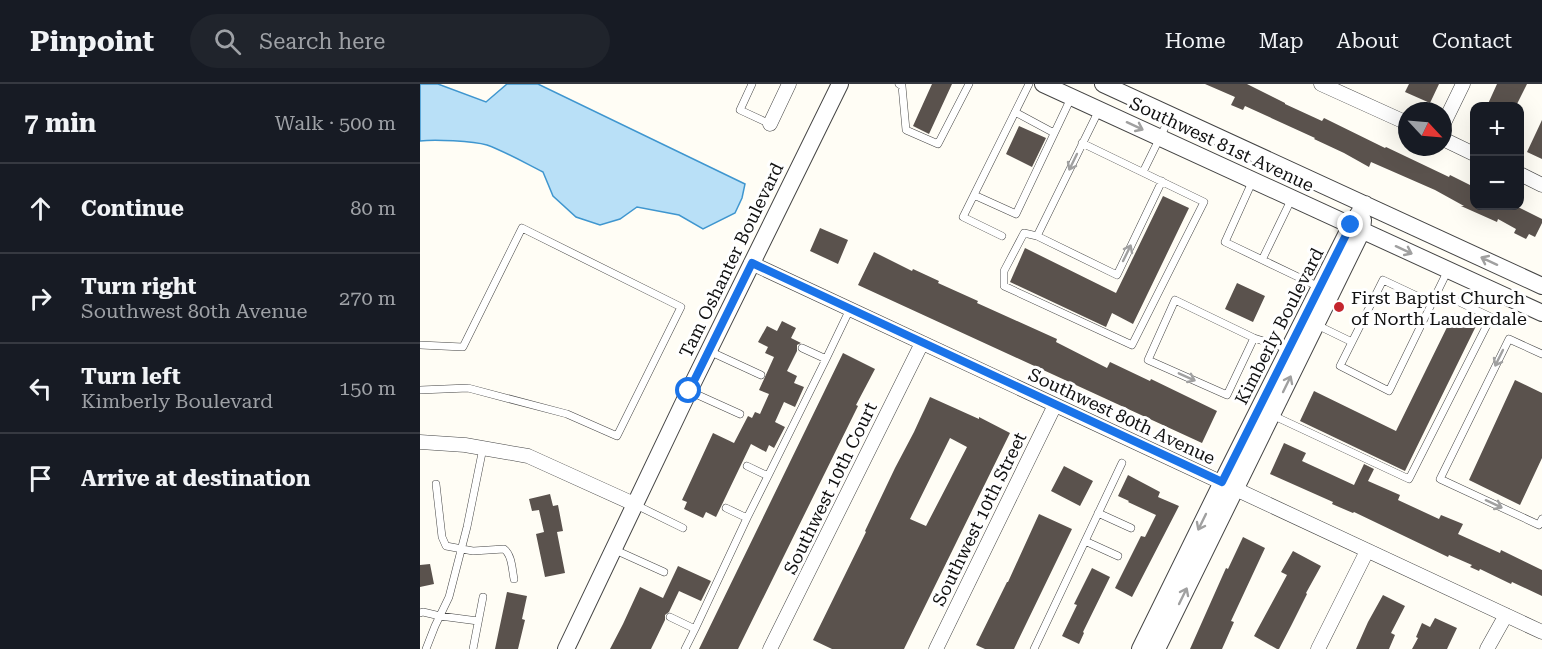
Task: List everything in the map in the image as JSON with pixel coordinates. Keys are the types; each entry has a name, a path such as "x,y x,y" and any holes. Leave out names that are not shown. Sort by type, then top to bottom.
{"street":[{"path":"770,124 789,84"},
{"name":"Tam Oshanter Boulevard","path":"566,649 634,504 840,84"},
{"name":"Southwest 81st Avenue","path":"1043,84 1542,313"},
{"name":"Southwest 81st Avenue","path":"1103,84 1542,286"},
{"path":"1321,84 1398,119"},
{"path":"1452,107 1463,84"},
{"path":"1452,143 1470,152"},
{"path":"1524,176 1542,185"},
{"name":"Kimberly Boulevard","path":"1140,649 1229,485 1357,228 1365,204"},
{"name":"Southwest 80th Avenue","path":"752,263 1542,632"},
{"name":"Southwest 10th Court","path":"770,649 922,343"},
{"name":"Kimberly Boulevard","path":"1157,649 1229,485 1272,415 1296,351"},
{"name":"Southwest 10th Street","path":"936,649 1055,405"},
{"path":"420,442 483,448 528,456 634,504"},
{"path":"1318,649 1367,551"},
{"path":"1487,649 1506,615"}],"lane":[{"path":"752,84 740,110 770,124"},
{"path":"902,85 906,130 938,144 969,84"},
{"path":"1002,236 963,217 1029,84"},
{"path":"974,195 1016,214 1071,97"},
{"path":"1037,236 1099,110"},
{"path":"1015,112 1054,133"},
{"path":"1143,172 1171,115"},
{"path":"1082,143 1162,181 1204,202 1132,345 1004,286 1004,271 1024,233 1037,236 1117,274 1162,181"},
{"path":"1253,180 1225,242 1326,291"},
{"path":"1262,260 1292,198"},
{"path":"420,345 462,347 522,228 681,307 617,436 567,414 468,388 420,390"},
{"path":"1432,303 1383,280 1340,366 1389,391 1436,295 1448,270"},
{"path":"1272,415 1409,479 1491,317 1460,302 1436,295"},
{"path":"1254,338 1227,395 1148,360 1175,300 1254,338 1296,351"},
{"path":"685,649 850,309"},
{"path":"1310,322 1352,342"},
{"path":"1541,524 1440,479 1509,339 1542,354"},
{"path":"802,348 826,359"},
{"path":"709,351 761,375"},
{"path":"689,391 740,414"},
{"path":"426,649 449,597 483,448"},
{"path":"1034,649 1122,463"},
{"path":"747,466 768,476"},
{"path":"436,484 442,537 446,546 472,551 507,550 514,579"},
{"path":"634,504 683,528"},
{"path":"726,508 747,518"},
{"path":"1098,513 1131,528"},
{"path":"1085,541 1118,556"},
{"path":"613,549 664,572"},
{"path":"473,649 483,597"},
{"path":"420,613 478,621"},
{"path":"670,617 695,629"}],"water":[{"path":"420,84 438,84 486,102 507,84 538,84 745,184 742,198 735,213 703,229 679,215 637,207 620,219 600,225 576,217 553,196 543,172 508,154 481,144 420,141"}],"building":[{"path":"932,84 952,84 929,134 913,126"},
{"path":"1205,84 1247,84 1322,121 1324,118 1398,153 1398,156 1405,156 1449,177 1450,175 1470,185 1470,210 1435,190 1371,162 1369,167 1315,138 1245,106 1243,110 1231,105 1235,97"},
{"path":"1409,84 1439,84 1430,102 1405,92"},
{"path":"1497,84 1527,84 1518,102 1489,102"},
{"path":"1542,120 1542,159 1527,152"},
{"path":"1019,126 1046,138 1032,167 1006,154"},
{"path":"1163,196 1189,208 1133,324 1112,313 1106,327 1010,282 1025,248 1116,293"},
{"path":"1470,210 1524,210 1542,219 1535,237 1529,234 1526,239 1514,233 1516,229 1498,219 1497,222"},
{"path":"820,228 848,240 838,264 810,251"},
{"path":"874,252 912,271 913,269 939,281 938,283 978,301 977,303 1057,339 1056,342 1107,368 1110,362 1217,411 1202,443 858,285"},
{"path":"1237,283 1265,296 1253,322 1225,309"},
{"path":"1454,313 1477,324 1405,471 1300,421 1314,391 1396,431"},
{"path":"782,321 796,328 791,338 801,343 797,345 797,351 787,371 797,376 794,383 804,387 795,407 784,402 775,422 785,427 774,448 769,445 766,452 751,444 716,517 706,512 703,518 684,509 687,502 682,500 713,433 734,443 748,416 752,418 755,412 760,414 769,394 759,390 774,357 765,353 768,347 758,342 767,326 777,331"},
{"path":"843,353 875,369 856,405 858,406 738,649 699,649"},
{"path":"1515,380 1542,393 1542,458 1520,505 1469,480"},
{"path":"930,397 979,419 979,417 1010,433 904,649 832,649 813,640","holes":["950,438 967,447 926,526 910,519"]},
{"path":"1284,443 1306,453 1302,461 1354,485 1364,464 1374,469 1368,481 1400,495 1398,500 1439,519 1441,515 1463,524 1458,534 1500,553 1501,550 1542,570 1542,596 1480,569 1479,571 1470,567 1472,565 1449,555 1448,557 1270,474"},
{"path":"1064,466 1093,481 1080,506 1051,491"},
{"path":"1128,475 1160,492 1158,497 1179,506 1132,597 1115,588 1141,536 1145,537 1156,515 1118,496"},
{"path":"550,494 553,506 558,505 563,531 557,532 565,573 545,577 536,534 544,532 539,510 532,511 529,499"},
{"path":"1039,514 1072,529 1014,649 985,649 976,645"},
{"path":"1243,537 1265,548 1231,621 1234,622 1222,649 1190,649 1226,568 1228,569"},
{"path":"1293,551 1321,566 1277,649 1254,636 1287,575 1281,572"},
{"path":"430,564 434,584 420,587 420,565"},
{"path":"678,566 711,581 701,601 679,591 669,612 665,615 665,620 651,649 610,649 640,587 663,598"},
{"path":"1092,568 1110,577 1079,644 1062,636 1077,605 1074,604"},
{"path":"507,592 527,596 522,619 525,620 518,649 495,649"},
{"path":"1383,595 1405,606 1391,633 1395,635 1389,649 1356,649 1368,622"},
{"path":"1435,618 1457,628 1447,649 1412,649 1422,623 1430,627"}],"place":[{"name":"First Baptist Church of North Lauderdale","path":"1339,307"}],"route":[{"path":"689,391 752,263 1222,482 1351,225"}]}
